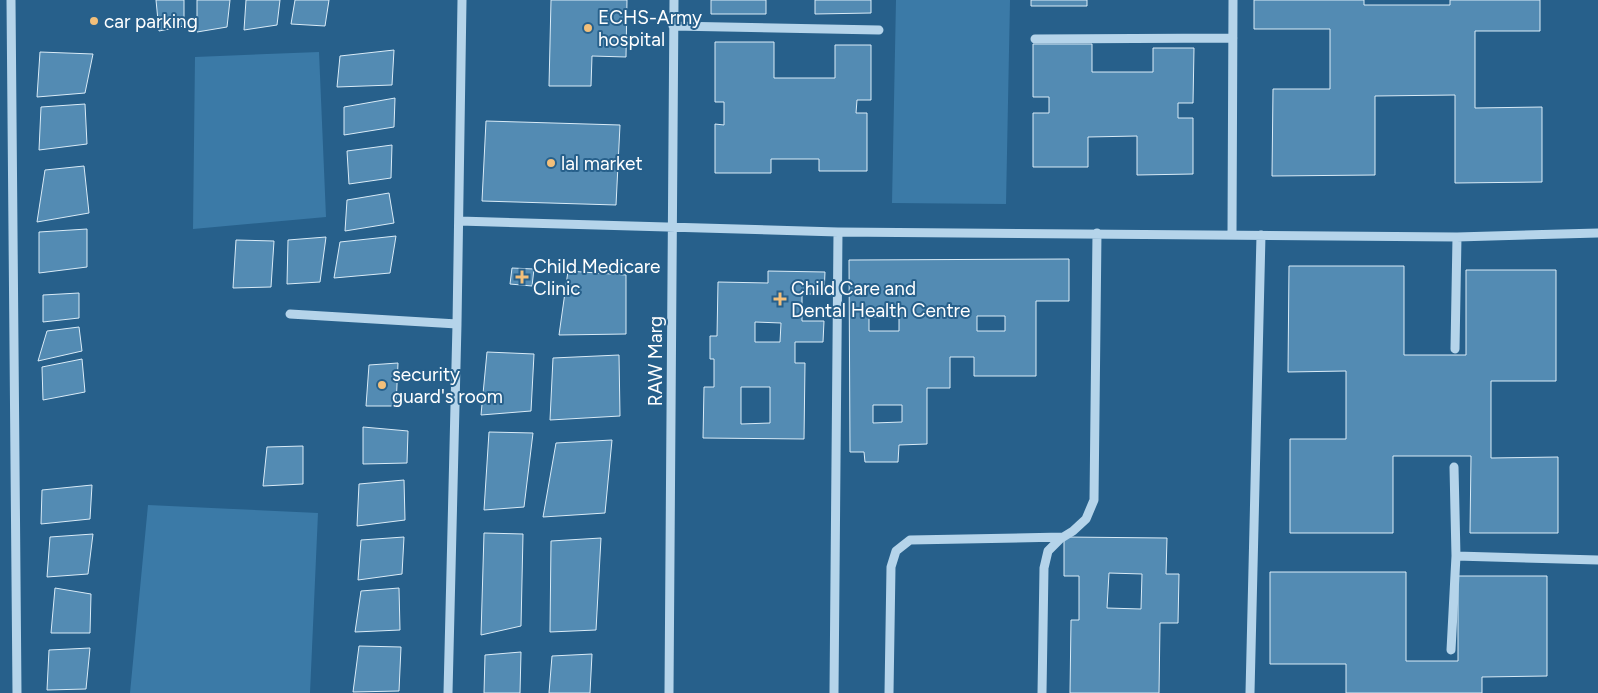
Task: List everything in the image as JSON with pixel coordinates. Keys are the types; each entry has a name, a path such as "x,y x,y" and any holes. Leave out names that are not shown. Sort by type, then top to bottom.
{"street":[{"path":"10,0 17,693"},
{"path":"448,693 457,324 462,0"},
{"name":"RAW Marg","path":"668,693 674,0"},
{"path":"1232,234 1233,0"},
{"path":"674,26 879,30"},
{"path":"1035,39 1233,38"},
{"path":"459,222 838,232 1457,237 1598,234"},
{"path":"834,693 838,232"},
{"path":"1042,693 1044,568 1048,551 1086,519 1094,500 1097,233"},
{"path":"1250,693 1260,235"},
{"path":"1455,349 1457,237"},
{"path":"290,314 457,324"},
{"path":"1451,650 1456,556 1454,467"},
{"path":"889,693 891,567 896,551 910,540 1063,537"},
{"path":"1456,556 1598,560"}],"shaded area":[{"path":"896,0 1010,0 1006,204 892,203"},
{"path":"319,52 326,217 193,229 195,57"},
{"path":"148,505 318,513 310,693 130,693"}],"building":[{"path":"156,0 184,0 184,26 159,31"},
{"path":"197,0 230,0 227,27 197,32"},
{"path":"246,0 280,0 277,25 244,30"},
{"path":"295,0 329,0 325,26 291,24"},
{"name":"ECHS-Army hospital","path":"551,0 627,0 626,57 592,56 591,86 549,86"},
{"path":"711,0 766,0 766,14 711,14"},
{"path":"815,0 871,0 871,13 815,14"},
{"path":"1031,0 1087,0 1087,6 1031,6"},
{"path":"1254,0 1364,0 1364,5 1450,5 1450,0 1540,0 1540,31 1475,31 1475,108 1542,107 1542,182 1455,183 1455,95 1375,96 1375,175 1272,176 1273,89 1330,89 1330,29 1254,29"},
{"path":"715,42 774,42 774,78 835,78 835,45 871,45 871,100 857,100 856,113 867,113 867,171 819,171 819,159 771,159 771,173 715,173 715,124 724,125 724,102 715,102"},
{"path":"1033,44 1092,44 1092,72 1153,72 1153,48 1194,48 1193,103 1178,103 1178,118 1193,118 1193,174 1137,175 1137,136 1088,137 1088,167 1033,167 1033,113 1049,113 1049,97 1033,97"},
{"path":"394,50 392,85 337,87 340,56"},
{"path":"40,52 93,54 85,93 37,97"},
{"path":"395,98 394,127 344,135 344,107"},
{"path":"85,104 87,144 39,150 41,107"},
{"name":"lal market","path":"486,121 620,125 616,205 482,201"},
{"path":"392,145 391,178 349,184 347,151"},
{"path":"84,166 89,213 37,222 45,170"},
{"path":"389,193 394,223 345,231 347,200"},
{"path":"87,229 87,267 39,273 39,232"},
{"path":"396,236 390,273 334,278 340,242"},
{"path":"326,237 320,282 287,284 288,240"},
{"path":"236,240 274,241 271,287 233,288"},
{"path":"1069,259 1069,301 1036,301 1036,376 974,376 974,357 950,357 950,388 927,388 927,444 899,445 898,462 865,462 864,452 850,452 849,260","holes":["977,316 1005,316 1005,331 977,331","869,317 899,317 899,331 869,331","873,405 902,405 902,422 873,423"]},
{"path":"1289,266 1404,266 1404,355 1466,355 1466,270 1556,270 1556,381 1491,381 1491,458 1558,457 1558,533 1470,533 1471,456 1393,456 1393,533 1290,533 1290,439 1346,439 1346,371 1288,372"},
{"path":"512,268 534,269 532,286 510,284"},
{"path":"568,271 626,275 626,334 559,335"},
{"path":"768,271 825,272 824,294 802,294 802,321 824,321 823,342 795,342 795,363 805,363 804,439 703,438 704,387 714,387 714,359 710,359 710,336 717,336 718,282 768,283","holes":["755,322 781,323 780,342 755,342","741,387 770,387 770,423 741,424"]},
{"path":"79,293 79,318 43,322 43,295"},
{"path":"79,327 82,351 38,361 47,331"},
{"path":"487,352 534,354 531,411 481,415"},
{"path":"619,355 620,416 550,420 553,358"},
{"path":"82,359 85,392 43,400 42,367"},
{"name":"security guard's room","path":"398,363 396,406 366,406 369,365"},
{"path":"363,427 408,431 407,463 363,464"},
{"path":"489,432 533,433 524,507 484,510"},
{"path":"612,440 605,513 543,517 556,443"},
{"path":"303,446 303,484 263,486 267,447"},
{"path":"404,480 405,520 357,526 359,484"},
{"path":"92,485 90,519 41,524 42,490"},
{"path":"484,533 523,534 521,626 481,635"},
{"path":"93,534 88,574 47,577 50,537"},
{"path":"404,537 402,574 358,580 361,540"},
{"path":"1064,537 1167,538 1166,574 1179,574 1178,623 1160,623 1159,693 1070,693 1071,620 1079,620 1079,576 1064,576","holes":["1109,573 1142,574 1141,609 1107,608"]},
{"path":"601,538 596,630 550,632 551,541"},
{"path":"1270,572 1406,572 1406,661 1458,661 1458,576 1547,576 1547,676 1482,677 1482,693 1346,693 1346,664 1270,664"},
{"path":"55,588 91,594 90,633 51,633"},
{"path":"399,588 400,630 355,632 361,591"},
{"path":"359,646 401,647 399,691 353,692"},
{"path":"90,648 86,689 47,690 49,650"},
{"path":"521,652 520,693 484,693 485,655"},
{"path":"592,654 590,693 549,693 552,656"}],"place":[{"name":"car parking","path":"94,21"},
{"name":"ECHS-Army hospital","path":"588,28"},
{"name":"lal market","path":"551,163"},
{"name":"Child Medicare Clinic","path":"522,277"},
{"name":"Child Care and Dental Health Centre","path":"780,299"},
{"name":"security guard's room","path":"382,385"}]}
